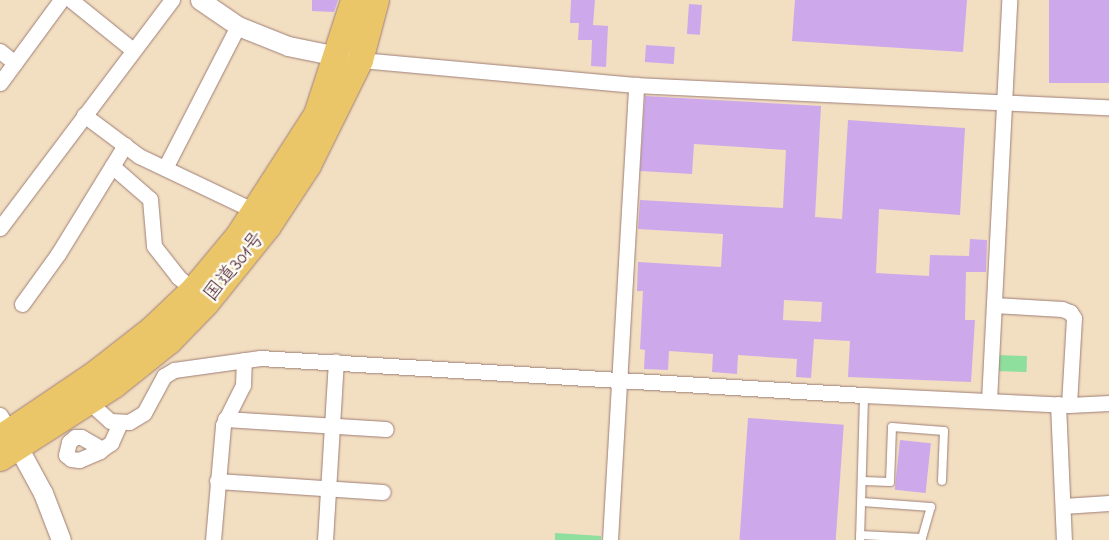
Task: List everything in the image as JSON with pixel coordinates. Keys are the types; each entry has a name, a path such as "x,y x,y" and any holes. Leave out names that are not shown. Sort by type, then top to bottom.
{"highway":[{"name":"国道301号","path":"6,438 151,329 193,289 255,211 316,114 353,0"},
{"name":"国道301号","path":"6,438 90,402 169,340 206,303 268,226 308,165 360,60 376,0"}],"street":[{"path":"0,83 61,0"},
{"path":"71,0 133,50"},
{"path":"0,228 172,0"},
{"path":"200,0 238,26 288,46 333,57 636,85 1109,107"},
{"path":"989,401 1009,0"},
{"path":"165,168 238,26"},
{"path":"0,51 15,63"},
{"path":"610,540 636,85"},
{"path":"84,115 125,144 165,168 255,211"},
{"path":"22,304 58,254 125,144"},
{"path":"112,166 150,199 154,246 178,277 193,289"},
{"path":"994,306 1062,308 1070,312 1074,318 1063,404 1064,540"},
{"path":"90,402 110,421 120,423 144,413 164,376 174,370 260,358 336,361 618,381 864,395 1063,404 1109,403"},
{"path":"214,540 216,481 225,419 243,385 244,360"},
{"path":"326,540 336,361"},
{"path":"225,419 332,428 386,429"},
{"path":"102,449 111,443 120,423"},
{"path":"6,438 43,493 61,540"},
{"path":"216,481 383,492"},
{"path":"1063,506 1109,503"}],"lane":[{"path":"862,502 931,507 922,538 860,538 864,395"},
{"path":"863,481 890,482 892,427 944,431 942,480"}],"green space":[{"path":"996,355 1027,356 1026,372 995,371"},
{"path":"555,533 601,536 601,540 555,540"}],"building":[{"path":"312,0 338,0 334,12 312,11"},
{"path":"571,0 595,0 593,25 608,26 606,67 591,66 592,40 578,40 579,23 570,23"},
{"path":"795,0 967,0 963,52 792,41"},
{"path":"1049,0 1109,0 1109,83 1049,83"},
{"path":"689,4 702,5 700,35 687,34"},
{"path":"646,45 675,47 674,64 645,62"},
{"path":"645,96 821,106 815,217 842,219 848,120 965,128 960,215 879,209 876,273 929,276 930,255 969,256 970,239 987,240 986,272 966,272 965,320 975,320 971,382 848,377 850,341 814,339 811,378 796,377 797,359 738,355 737,374 712,372 713,354 669,351 668,370 644,369 645,350 640,349 643,291 637,291 638,262 721,267 723,234 638,229 640,200 783,208 786,150 694,144 692,174 640,171","holes":["784,300 822,302 821,322 783,320"]},
{"path":"748,418 844,425 836,540 739,540"},
{"path":"900,440 931,443 926,493 895,490"}]}
